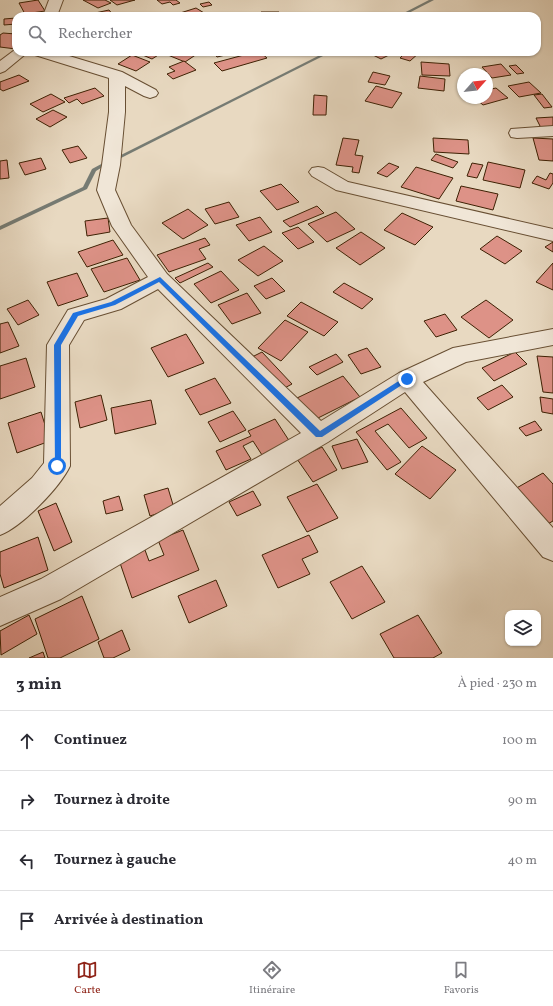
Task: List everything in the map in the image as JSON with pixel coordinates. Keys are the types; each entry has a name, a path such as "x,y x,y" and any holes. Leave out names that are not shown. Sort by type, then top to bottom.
{"street":[{"path":"52,12 56,0"},
{"path":"0,68 16,56"},
{"path":"53,56 117,75 150,93"},
{"path":"117,75 117,112 106,190 122,226 160,279 319,435"},
{"path":"517,133 553,131"},
{"path":"318,172 342,186 553,235"},
{"path":"0,523 41,486 57,466 58,345 76,314 113,304 160,279"},
{"path":"0,612 51,589 319,435 407,379 461,354 553,337"},
{"path":"407,379 553,548"}],"building":[{"path":"38,0 45,11 24,12 19,3"},
{"path":"83,0 105,0 111,3 98,8"},
{"path":"110,0 135,0 117,5"},
{"path":"157,0 176,0 180,3 173,5 170,2 162,4"},
{"path":"209,2 212,5 203,7 200,4"},
{"path":"196,8 202,12 183,12"},
{"path":"109,10 111,12 100,12"},
{"path":"12,18 12,24 4,25 4,19"},
{"path":"3,33 12,34 12,48 0,47 0,35"},
{"path":"130,56 135,56 150,62 136,71 118,64"},
{"path":"145,56 157,56 152,59"},
{"path":"170,56 194,56 185,62"},
{"path":"240,56 265,56 267,58 222,71 214,63"},
{"path":"375,56 387,56 381,59"},
{"path":"402,56 416,56 410,61 400,58"},
{"path":"184,61 196,70 173,79 167,74 175,71 169,67"},
{"path":"421,62 449,64 450,76 422,75"},
{"path":"501,64 511,75 493,78 493,68 482,67"},
{"path":"516,65 524,73 517,74 509,66"},
{"path":"373,72 390,76 385,85 368,82"},
{"path":"19,75 29,81 3,91 0,89 0,82"},
{"path":"420,76 445,79 444,91 418,88"},
{"path":"529,82 541,93 519,97 508,86"},
{"path":"376,86 402,93 392,108 365,101"},
{"path":"95,88 104,96 82,104 77,99 69,103 64,98"},
{"path":"496,88 508,98 493,102 493,89"},
{"path":"51,94 65,102 43,112 30,104"},
{"path":"542,94 552,107 544,108 534,95"},
{"path":"314,95 327,96 326,115 313,115"},
{"path":"53,110 67,117 50,127 36,119"},
{"path":"553,117 553,128 541,128 536,118"},
{"path":"343,138 359,140 355,155 363,156 359,173 352,172 353,167 336,165"},
{"path":"433,138 468,140 469,154 434,152"},
{"path":"533,138 553,139 553,161 539,160"},
{"path":"78,146 87,158 70,163 62,150"},
{"path":"436,154 458,162 453,168 431,160"},
{"path":"41,158 46,169 25,175 19,163"},
{"path":"7,160 9,178 0,179 0,161"},
{"path":"488,162 525,170 520,188 483,180"},
{"path":"389,163 399,167 387,177 377,173"},
{"path":"472,163 483,165 477,178 467,176"},
{"path":"416,167 453,178 439,199 401,187"},
{"path":"550,173 553,174 553,183 549,189 532,183 537,176 546,180"},
{"path":"281,184 299,202 277,210 260,191"},
{"path":"461,186 498,194 493,210 456,201"},
{"path":"229,202 239,217 215,224 205,209"},
{"path":"317,206 324,213 290,227 283,221"},
{"path":"188,209 208,225 183,239 162,223"},
{"path":"336,212 355,229 327,242 308,224"},
{"path":"402,213 433,227 415,245 384,230"},
{"path":"260,217 272,232 249,241 236,225"},
{"path":"108,218 110,232 87,236 85,221"},
{"path":"298,227 314,242 298,249 282,233"},
{"path":"361,232 385,248 360,265 336,248"},
{"path":"497,236 522,251 505,264 480,249"},
{"path":"205,238 210,245 199,249 206,259 169,272 157,255"},
{"path":"113,240 123,255 87,267 78,252"},
{"path":"553,242 553,252 545,247"},
{"path":"264,246 283,261 258,276 238,260"},
{"path":"127,258 140,280 104,292 91,269"},
{"path":"208,263 213,267 180,283 175,278"},
{"path":"553,263 553,290 536,282"},
{"path":"221,271 239,290 211,303 194,284"},
{"path":"77,273 88,296 58,306 47,282"},
{"path":"272,278 285,291 266,299 254,286"},
{"path":"344,283 373,299 362,309 333,292"},
{"path":"247,293 261,313 232,324 218,305"},
{"path":"28,300 39,315 18,325 7,309"},
{"path":"486,300 513,320 489,338 461,317"},
{"path":"301,302 338,322 324,336 287,316"},
{"path":"445,314 457,330 436,337 424,321"},
{"path":"285,320 308,332 281,361 258,348"},
{"path":"8,322 19,346 0,353 0,324"},
{"path":"186,334 204,363 168,377 151,348"},
{"path":"367,348 381,367 361,374 348,355"},
{"path":"262,352 292,384 279,391 250,358"},
{"path":"515,352 527,364 494,381 482,368"},
{"path":"336,354 343,362 317,375 309,367"},
{"path":"537,356 553,357 553,393 543,392"},
{"path":"26,358 35,387 0,399 0,366"},
{"path":"343,376 360,397 314,420 297,398"},
{"path":"215,378 231,403 200,415 185,390"},
{"path":"502,385 513,397 488,410 477,398"},
{"path":"101,395 107,420 80,428 75,402"},
{"path":"540,397 553,399 553,414 542,412"},
{"path":"151,400 156,424 115,434 111,408"},
{"path":"401,408 427,438 409,448 388,424 375,431 401,462 387,470 356,432"},
{"path":"233,411 246,430 220,442 208,422"},
{"path":"41,412 50,441 17,453 8,423"},
{"path":"275,419 290,442 262,455 253,441 243,446 251,459 226,470 216,451 251,436 248,431"},
{"path":"535,421 542,430 526,436 519,428"},
{"path":"357,439 368,462 342,469 332,446"},
{"path":"422,446 456,470 430,499 395,474"},
{"path":"322,447 337,470 313,482 297,459"},
{"path":"543,473 553,484 553,521 544,526 513,490"},
{"path":"317,484 338,518 307,532 287,497"},
{"path":"168,488 174,508 150,516 144,495"},
{"path":"253,491 261,505 237,516 229,502"},
{"path":"119,496 123,510 106,514 103,501"},
{"path":"56,503 72,542 54,551 38,511"},
{"path":"183,530 199,570 132,598 119,560 145,550 149,561 164,555 158,540"},
{"path":"309,535 318,552 302,559 310,574 278,588 262,555"},
{"path":"38,537 48,570 4,588 0,574 0,552"},
{"path":"362,566 385,602 352,619 330,582"},
{"path":"216,580 227,606 189,623 178,596"},
{"path":"82,596 99,639 60,658 48,658 35,619"},
{"path":"29,615 37,634 1,655 0,631"},
{"path":"418,615 442,653 433,658 394,658 380,634"},
{"path":"122,630 130,650 113,658 104,658 98,642"},
{"path":"43,652 45,658 29,658"}],"waterway":[{"path":"408,12 432,0"},
{"path":"115,159 321,56"},
{"path":"0,228 85,188 94,170 107,163"}],"route":[{"path":"57,466 58,345 76,314 113,304 160,279 319,435 407,379"}]}
